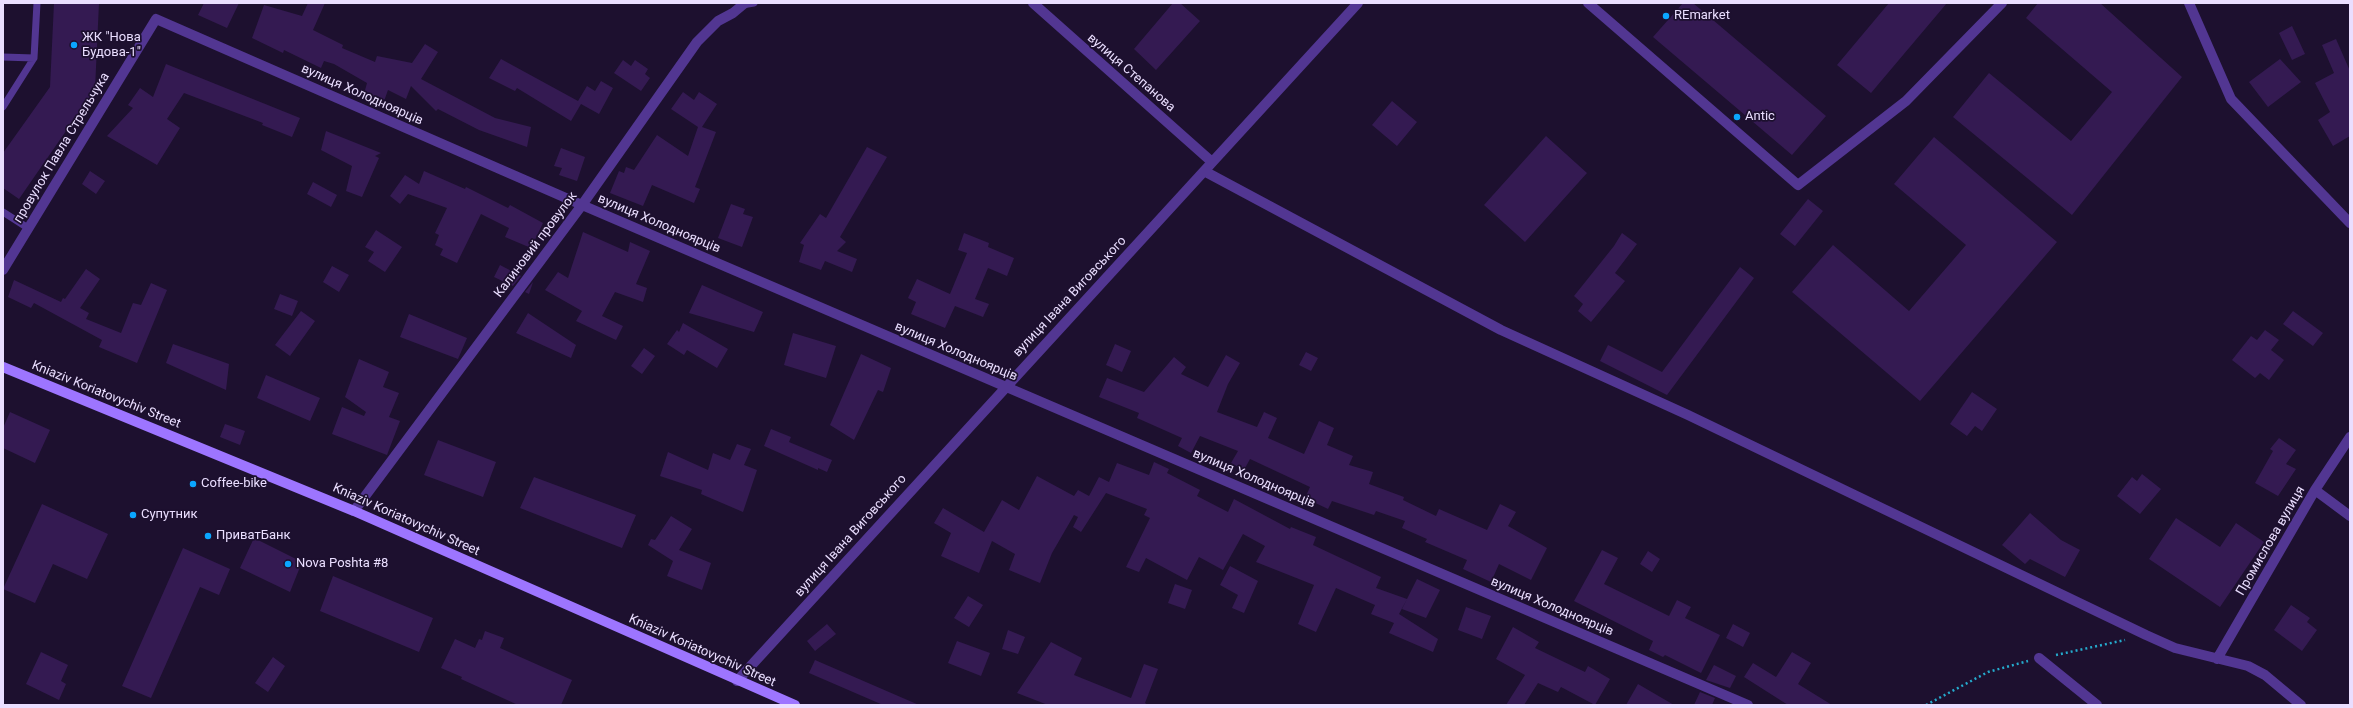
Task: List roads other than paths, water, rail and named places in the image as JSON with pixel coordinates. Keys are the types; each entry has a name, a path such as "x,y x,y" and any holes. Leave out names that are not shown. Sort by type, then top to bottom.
{"main road":[{"name":"Kniaziv Koriatovychiv Street","path":"3,367 354,511 737,681 795,705"}],"street":[{"name":"вулиця Степанова","path":"1033,3 1212,162"},
{"name":"вулиця Івана Виговського","path":"737,681 1358,3"},
{"path":"1588,3 1798,185 1906,101 2002,3"},
{"path":"2189,3 2231,99 2350,223"},
{"name":"Калиновий провулок","path":"354,511 582,205 697,42 718,21 743,4"},
{"name":"вулиця Холодноярців","path":"156,19 582,205 1748,705"},
{"name":"провулок Павла Стрельчука","path":"3,270 156,19"},
{"path":"1204,171 1501,330 1688,415 2146,635 2175,648 2217,659 2235,661 2248,666 2265,675 2301,705"},
{"name":"Промислова вулиця","path":"2217,659 2315,490 2350,437"},
{"path":"2315,490 2350,516"},
{"path":"2039,658 2097,705"}],"lane":[{"path":"3,107 34,58 37,3"},
{"path":"743,4 754,3"},
{"path":"3,57 34,58"},
{"path":"3,212 28,228"}],"place":[{"name":"REmarket","path":"1666,16"},
{"name":"ЖК \"Нова Будова-1\"","path":"74,45"},
{"name":"Antic","path":"1737,117"},
{"name":"Coffee-bike","path":"193,484"},
{"name":"Супутник","path":"133,515"},
{"name":"ПриватБанк","path":"208,536"},
{"name":"Nova Poshta #8","path":"288,564"}]}
